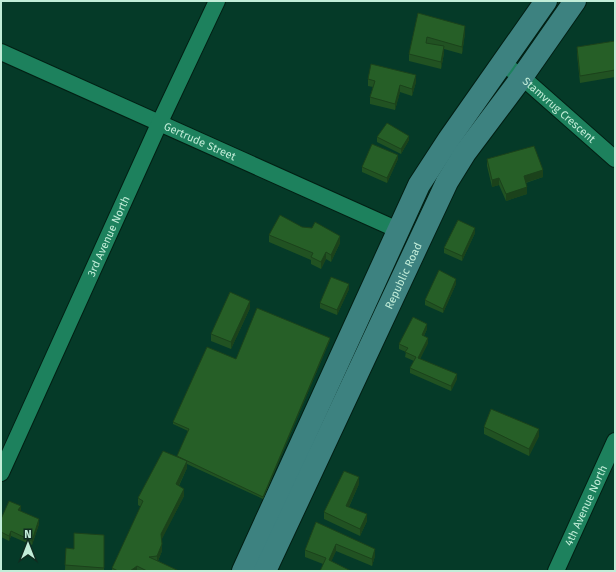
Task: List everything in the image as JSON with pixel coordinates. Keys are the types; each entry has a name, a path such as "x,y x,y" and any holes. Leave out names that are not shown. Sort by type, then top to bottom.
{"main road":[{"path":"243,571 398,230 427,171 546,1"},
{"name":"Republic Road","path":"265,571 447,182 465,153 522,77 575,1"}],"street":[{"name":"3rd Avenue North","path":"1,473 159,124 218,1"},
{"name":"Gertrude Street","path":"1,52 398,230"},
{"name":"Stamvrug Crescent","path":"502,63 522,77 615,158"},
{"name":"4th Avenue North","path":"556,571 615,440"}],"building":[{"path":"418,13 465,26 462,47 427,37 426,43 444,46 441,62 409,54"},
{"path":"615,41 615,70 580,76 577,47"},
{"path":"371,64 416,75 412,89 400,85 395,104 370,97 375,81 368,79"},
{"path":"387,123 409,136 401,149 377,137"},
{"path":"372,144 398,155 387,178 362,167"},
{"path":"534,146 543,170 524,176 527,187 506,194 499,178 492,180 487,159"},
{"path":"280,215 302,227 312,228 315,222 340,236 331,255 326,252 321,262 311,257 313,253 269,235"},
{"path":"458,220 475,228 462,256 444,248"},
{"path":"439,270 456,279 443,309 425,300"},
{"path":"331,277 349,284 337,310 320,303"},
{"path":"230,292 250,301 231,342 211,334"},
{"path":"257,308 330,338 263,497 177,456 189,429 173,422 207,347 236,359"},
{"path":"413,317 427,324 422,335 428,338 418,358 457,374 451,386 410,368 416,357 405,352 408,348 399,344"},
{"path":"491,409 539,429 529,449 484,427"},
{"path":"163,451 187,461 176,484 184,489 161,534 162,544 157,556 149,557 179,571 147,571 137,566 130,571 118,571 112,568 143,501 138,498"},
{"path":"344,471 359,477 346,506 367,514 360,529 324,512"},
{"path":"9,501 21,506 18,510 39,519 32,541 11,531 9,536 1,532 1,519"},
{"path":"316,522 375,549 372,559 336,544 329,560 351,571 320,571 326,558 305,550"},
{"path":"74,533 104,535 104,568 65,565 66,548 74,549"}]}
